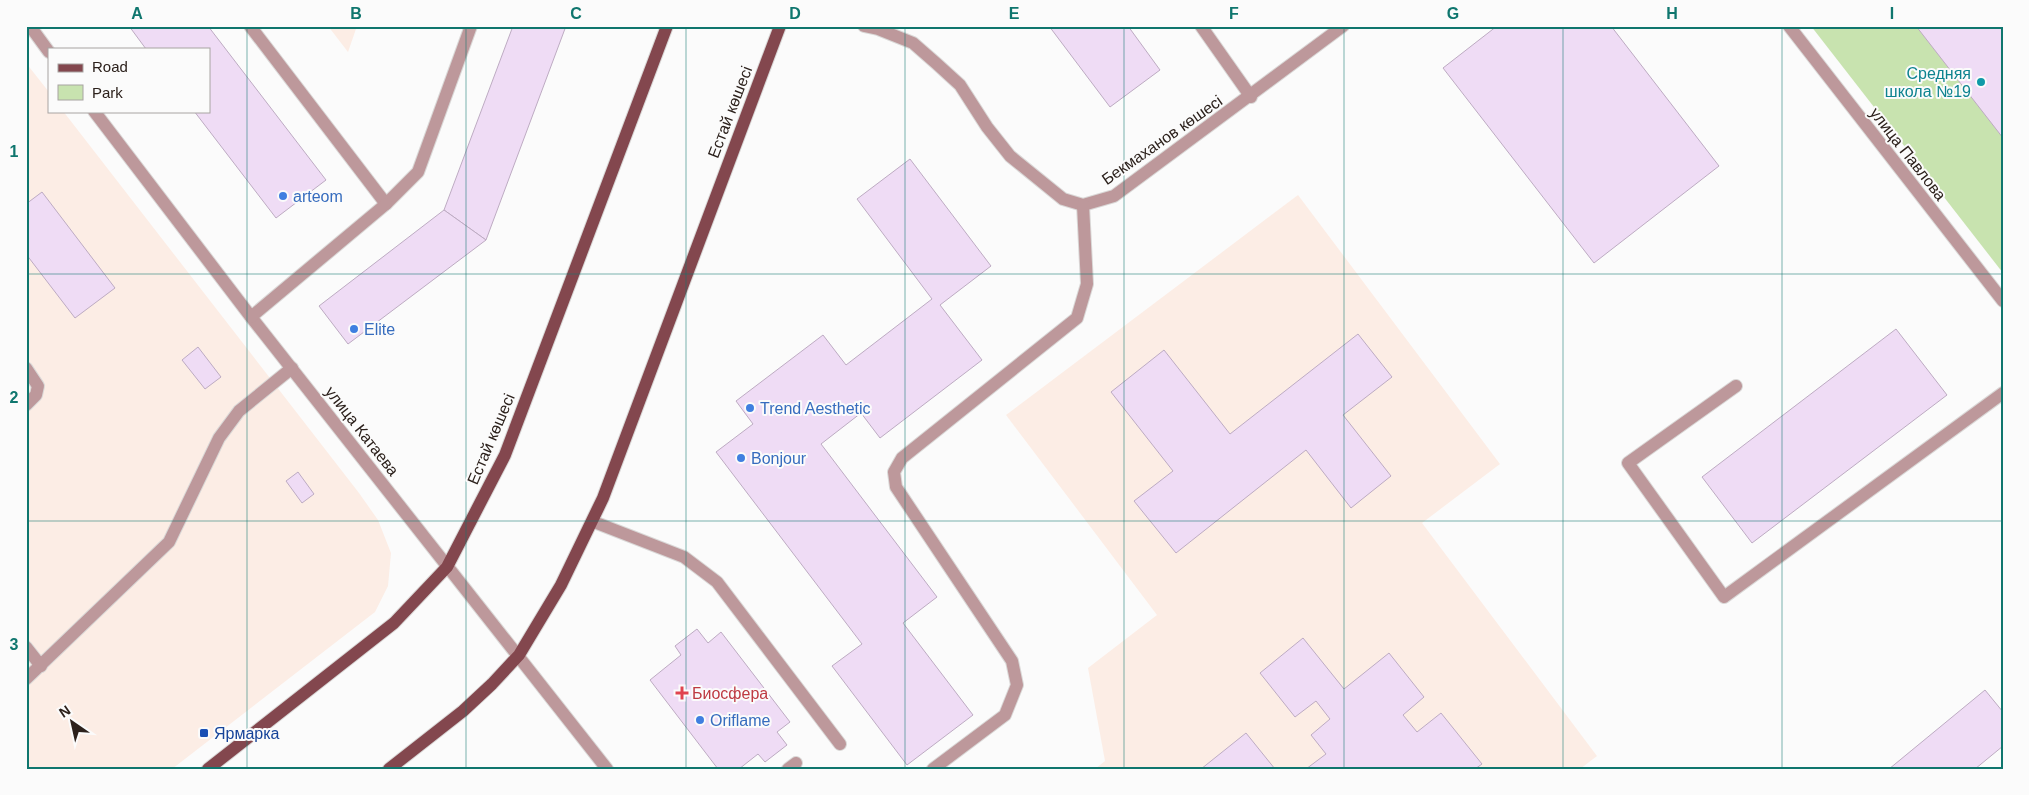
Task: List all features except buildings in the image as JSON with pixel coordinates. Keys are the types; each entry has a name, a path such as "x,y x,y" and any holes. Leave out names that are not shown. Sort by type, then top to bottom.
{"main road":[{"name":"Естай көшесі","path":"208,769 394,623 447,567 505,455 667,26"},
{"name":"Естай көшесі","path":"388,769 463,711 519,655 561,585 594,522 780,26"}],"street":[{"path":"30,26 48,51"},
{"path":"250,26 386,204"},
{"path":"251,317 386,204 418,172 471,26"},
{"path":"864,26 878,29 912,43 960,85 987,127 1010,156 1035,178 1063,198 1083,205 1087,284 1077,318 902,458 894,472 896,488 1012,661 1017,685 1005,715 933,769"},
{"path":"1201,26 1251,97"},
{"name":"Бекмаханов көшесі","path":"1083,205 1114,196 1251,97 1343,26"},
{"name":"улица Павлова","path":"1788,26 2003,301"},
{"name":"улица Катаева","path":"95,112 251,317 608,769"},
{"path":"26,368 38,386 36,395 26,404"},
{"path":"26,678 41,666 169,542 219,438 239,411 292,368"},
{"path":"1736,386 1628,463 1724,597 2003,393"},
{"path":"594,522 684,557 717,582 840,744"},
{"path":"26,647 41,666"}],"shaded area":[{"path":"328,26 357,26 348,52"},
{"path":"26,63 48,91 48,112 64,112 359,493 378,520 391,553 388,586 375,612 172,769 26,769"},
{"path":"1298,195 1500,464 1422,523 1597,756 1580,769 1095,769 1105,761 1088,668 1157,615 1006,415"}],"green space":[{"path":"1811,26 2003,26 2003,273"}],"place":[{"name":"Средняя школа №19","path":"1981,82"},
{"name":"arteom","path":"283,196"},
{"name":"Elite","path":"354,329"},
{"name":"Trend Aesthetic","path":"750,408"},
{"name":"Bonjour","path":"741,458"},
{"name":"Биосфера","path":"682,693"},
{"name":"Oriflame","path":"700,720"},
{"name":"Ярмарка","path":"204,733"}]}
